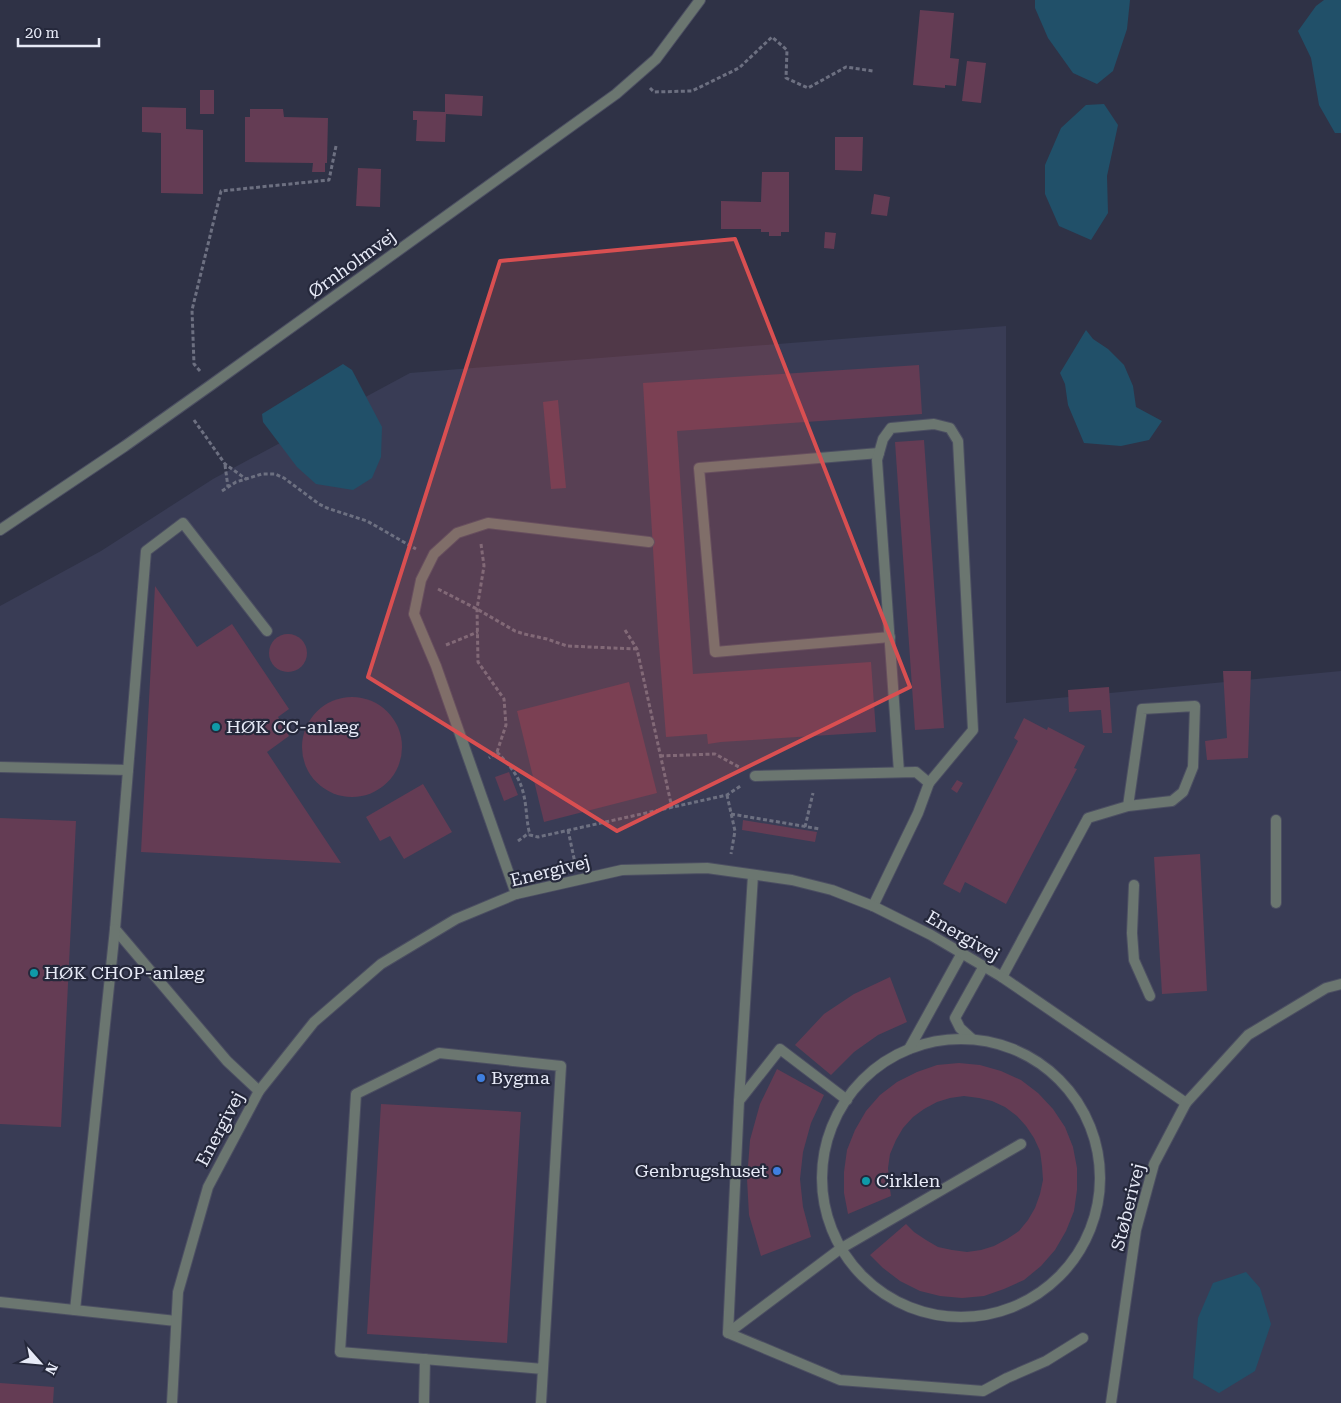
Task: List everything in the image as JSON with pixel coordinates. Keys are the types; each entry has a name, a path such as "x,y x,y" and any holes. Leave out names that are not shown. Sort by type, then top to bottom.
{"street":[{"name":"Ørnholmvej","path":"0,530 183,405 616,94 656,59 700,0"},
{"path":"873,906 918,813 929,783 973,730 958,441 950,428 934,424 890,428 883,439 877,460 899,772"},
{"path":"879,453 700,468 715,652 890,637"},
{"path":"74,1310 115,929 146,551 183,523 267,631"},
{"path":"516,894 430,651 414,614 421,580 434,554 457,533 488,523 649,542"},
{"path":"1002,977 1088,818 1128,806 1172,801 1183,792 1193,767 1196,706 1142,709 1128,806"},
{"path":"0,767 128,770"},
{"path":"754,776 916,772 929,783"},
{"path":"1276,820 1276,903"},
{"name":"Energivej","path":"172,1403 178,1292 208,1187 259,1091 314,1022 381,964 456,919 516,894 622,870 707,868 792,880 832,890 873,906 931,935 984,966 1186,1103"},
{"path":"728,1333 739,1101 753,875"},
{"path":"1134,885 1132,933 1134,960 1150,996"},
{"path":"115,929 227,1061 259,1091"},
{"path":"910,1049 962,953"},
{"path":"972,1039 960,1028 955,1018 984,966"},
{"name":"Støberivej","path":"1111,1403 1136,1230 1154,1164 1186,1103 1248,1035 1326,988 1341,984"},
{"path":"972,1039 1011,1048 1047,1068 1075,1098 1093,1134 1100,1174 1095,1215 1079,1252 1053,1283 1018,1305 979,1316 938,1316 899,1304 866,1281 840,1249 827,1217 822,1183 825,1149 836,1116 855,1088 880,1065 910,1049 940,1040 972,1039"},
{"path":"739,1101 780,1049 847,1100"},
{"path":"541,1403 561,1066 439,1053 356,1094 340,1352 543,1369"},
{"path":"728,1333 840,1249 1021,1144"},
{"path":"0,1302 176,1321"},
{"path":"728,1333 840,1380 983,1391 1046,1361 1083,1338"},
{"path":"424,1403 426,1359"}],"path":[{"path":"636,76 654,92 692,91 739,68 772,37 787,50 786,78 808,88 846,67 873,71"},
{"path":"211,385 194,364 192,310 221,191 329,180 336,146"},
{"path":"183,405 225,464 246,479"},
{"path":"225,464 228,487"},
{"path":"222,491 236,482 262,474 275,474 284,478 319,504 381,528 432,559"},
{"path":"472,767 497,752 506,726 504,699 478,662 477,609 484,566 478,526"},
{"path":"421,580 515,631 567,646 637,650"},
{"path":"625,630 637,650 672,808"},
{"path":"430,651 478,632"},
{"path":"497,752 516,773 524,792 530,835 538,837 728,795 754,776 715,754 660,756"},
{"path":"804,827 818,774"},
{"path":"728,795 735,830 728,871"},
{"path":"731,814 820,829"},
{"path":"568,830 573,855"},
{"path":"525,836 530,833"}],"highlighted area":[{"path":"735,239 910,687 617,831 368,677 500,261"}],"shaded area":[{"path":"1035,0 1130,0 1127,29 1113,71 1097,84 1073,73 1048,38 1035,8"},
{"path":"1324,0 1341,0 1341,133 1335,133 1319,105 1311,58 1298,31 1316,6"},
{"path":"1104,104 1118,125 1107,176 1108,213 1091,240 1059,226 1045,194 1045,165 1061,128 1086,105"},
{"path":"1006,326 1006,703 1341,671 1341,1403 0,1403 0,606 101,551 213,479 410,373"},
{"path":"1086,330 1093,339 1108,349 1124,365 1133,386 1136,407 1162,421 1149,440 1121,446 1084,443 1068,405 1065,384 1060,373"},
{"path":"343,364 352,370 382,427 381,457 372,478 353,490 316,484 297,467 263,422 262,414"},
{"path":"1246,1272 1260,1288 1271,1324 1255,1371 1219,1393 1193,1378 1198,1318 1213,1283"}],"building":[{"path":"920,10 954,13 950,58 959,59 956,86 945,85 945,88 913,85"},
{"path":"967,61 986,63 981,103 962,101"},
{"path":"200,90 214,90 214,114 200,114"},
{"path":"445,94 483,96 482,116 446,114 445,142 416,141 417,120 413,120 413,111 445,112"},
{"path":"142,107 186,108 186,129 203,130 203,194 161,193 161,133 142,132"},
{"path":"250,109 283,109 284,117 328,118 325,172 312,172 313,163 245,162 245,117 250,117"},
{"path":"835,137 863,137 862,171 835,170"},
{"path":"358,168 381,169 380,207 356,206"},
{"path":"762,172 789,172 789,232 781,232 781,236 769,236 769,232 761,232 761,229 721,229 721,201 761,202"},
{"path":"874,194 890,197 887,216 871,214"},
{"path":"825,232 836,233 834,249 824,248"},
{"path":"919,365 922,414 677,431 693,674 871,662 876,732 708,744 707,734 666,737 643,383"},
{"path":"558,400 566,488 551,489 543,402"},
{"path":"924,440 944,728 915,730 895,442"},
{"name":"HØK CC-anlæg","path":"155,586 197,647 232,624 289,709 278,717 289,736 267,752 341,863 141,852"},
{"path":"288,634 302,639 307,653 302,667 288,672 274,667 269,653 274,639"},
{"path":"1223,671 1251,671 1248,758 1207,760 1205,741 1227,738"},
{"path":"629,682 657,793 544,822 517,711"},
{"path":"1109,687 1112,733 1103,733 1101,710 1069,712 1068,690"},
{"path":"352,697 371,701 387,712 398,728 402,747 398,766 387,782 371,793 352,797 333,793 317,782 306,766 302,747 306,728 317,712 333,701"},
{"path":"1024,718 1047,730 1048,727 1085,746 1074,768 1077,769 1006,904 965,882 960,893 943,884 1018,741 1014,738"},
{"path":"509,772 518,795 504,801 495,777"},
{"path":"957,780 963,783 957,793 951,789"},
{"path":"423,784 452,832 404,859 390,836 380,841 366,817"},
{"name":"HØK CHOP-anlæg","path":"0,818 76,821 61,1127 0,1124"},
{"path":"743,820 817,832 815,842 742,830"},
{"path":"1200,854 1207,991 1162,994 1154,857"},
{"path":"890,977 907,1022 878,1035 854,1052 831,1075 795,1045 824,1014 854,994"},
{"name":"Cirklen","path":"959,1063 980,1065 1001,1071 1021,1080 1038,1093 1053,1109 1065,1127 1073,1147 1077,1168 1077,1190 1074,1211 1066,1231 1055,1250 1041,1266 1024,1280 1004,1289 984,1296 962,1298 940,1296 920,1291 900,1281 870,1255 906,1224 914,1232 938,1247 967,1252 994,1246 1019,1231 1035,1208 1043,1180 1040,1151 1034,1138 1017,1116 1005,1107 979,1098 964,1096 937,1102 913,1117 903,1128 896,1140 890,1154 888,1168 891,1196 848,1214 844,1193 847,1150 855,1130 866,1111 880,1095 897,1082 917,1072 937,1065"},
{"path":"777,1069 824,1095 811,1123 803,1152 800,1179 803,1207 811,1237 761,1256 749,1215 747,1179 750,1140 760,1104"},
{"path":"381,1104 521,1112 507,1343 367,1334"},
{"path":"0,1383 54,1387 53,1403 0,1403"}],"place":[{"name":"HØK CC-anlæg","path":"216,727"},
{"name":"HØK CHOP-anlæg","path":"34,973"},
{"name":"Bygma","path":"481,1078"},
{"name":"Genbrugshuset","path":"777,1171"},
{"name":"Cirklen","path":"866,1181"}]}
